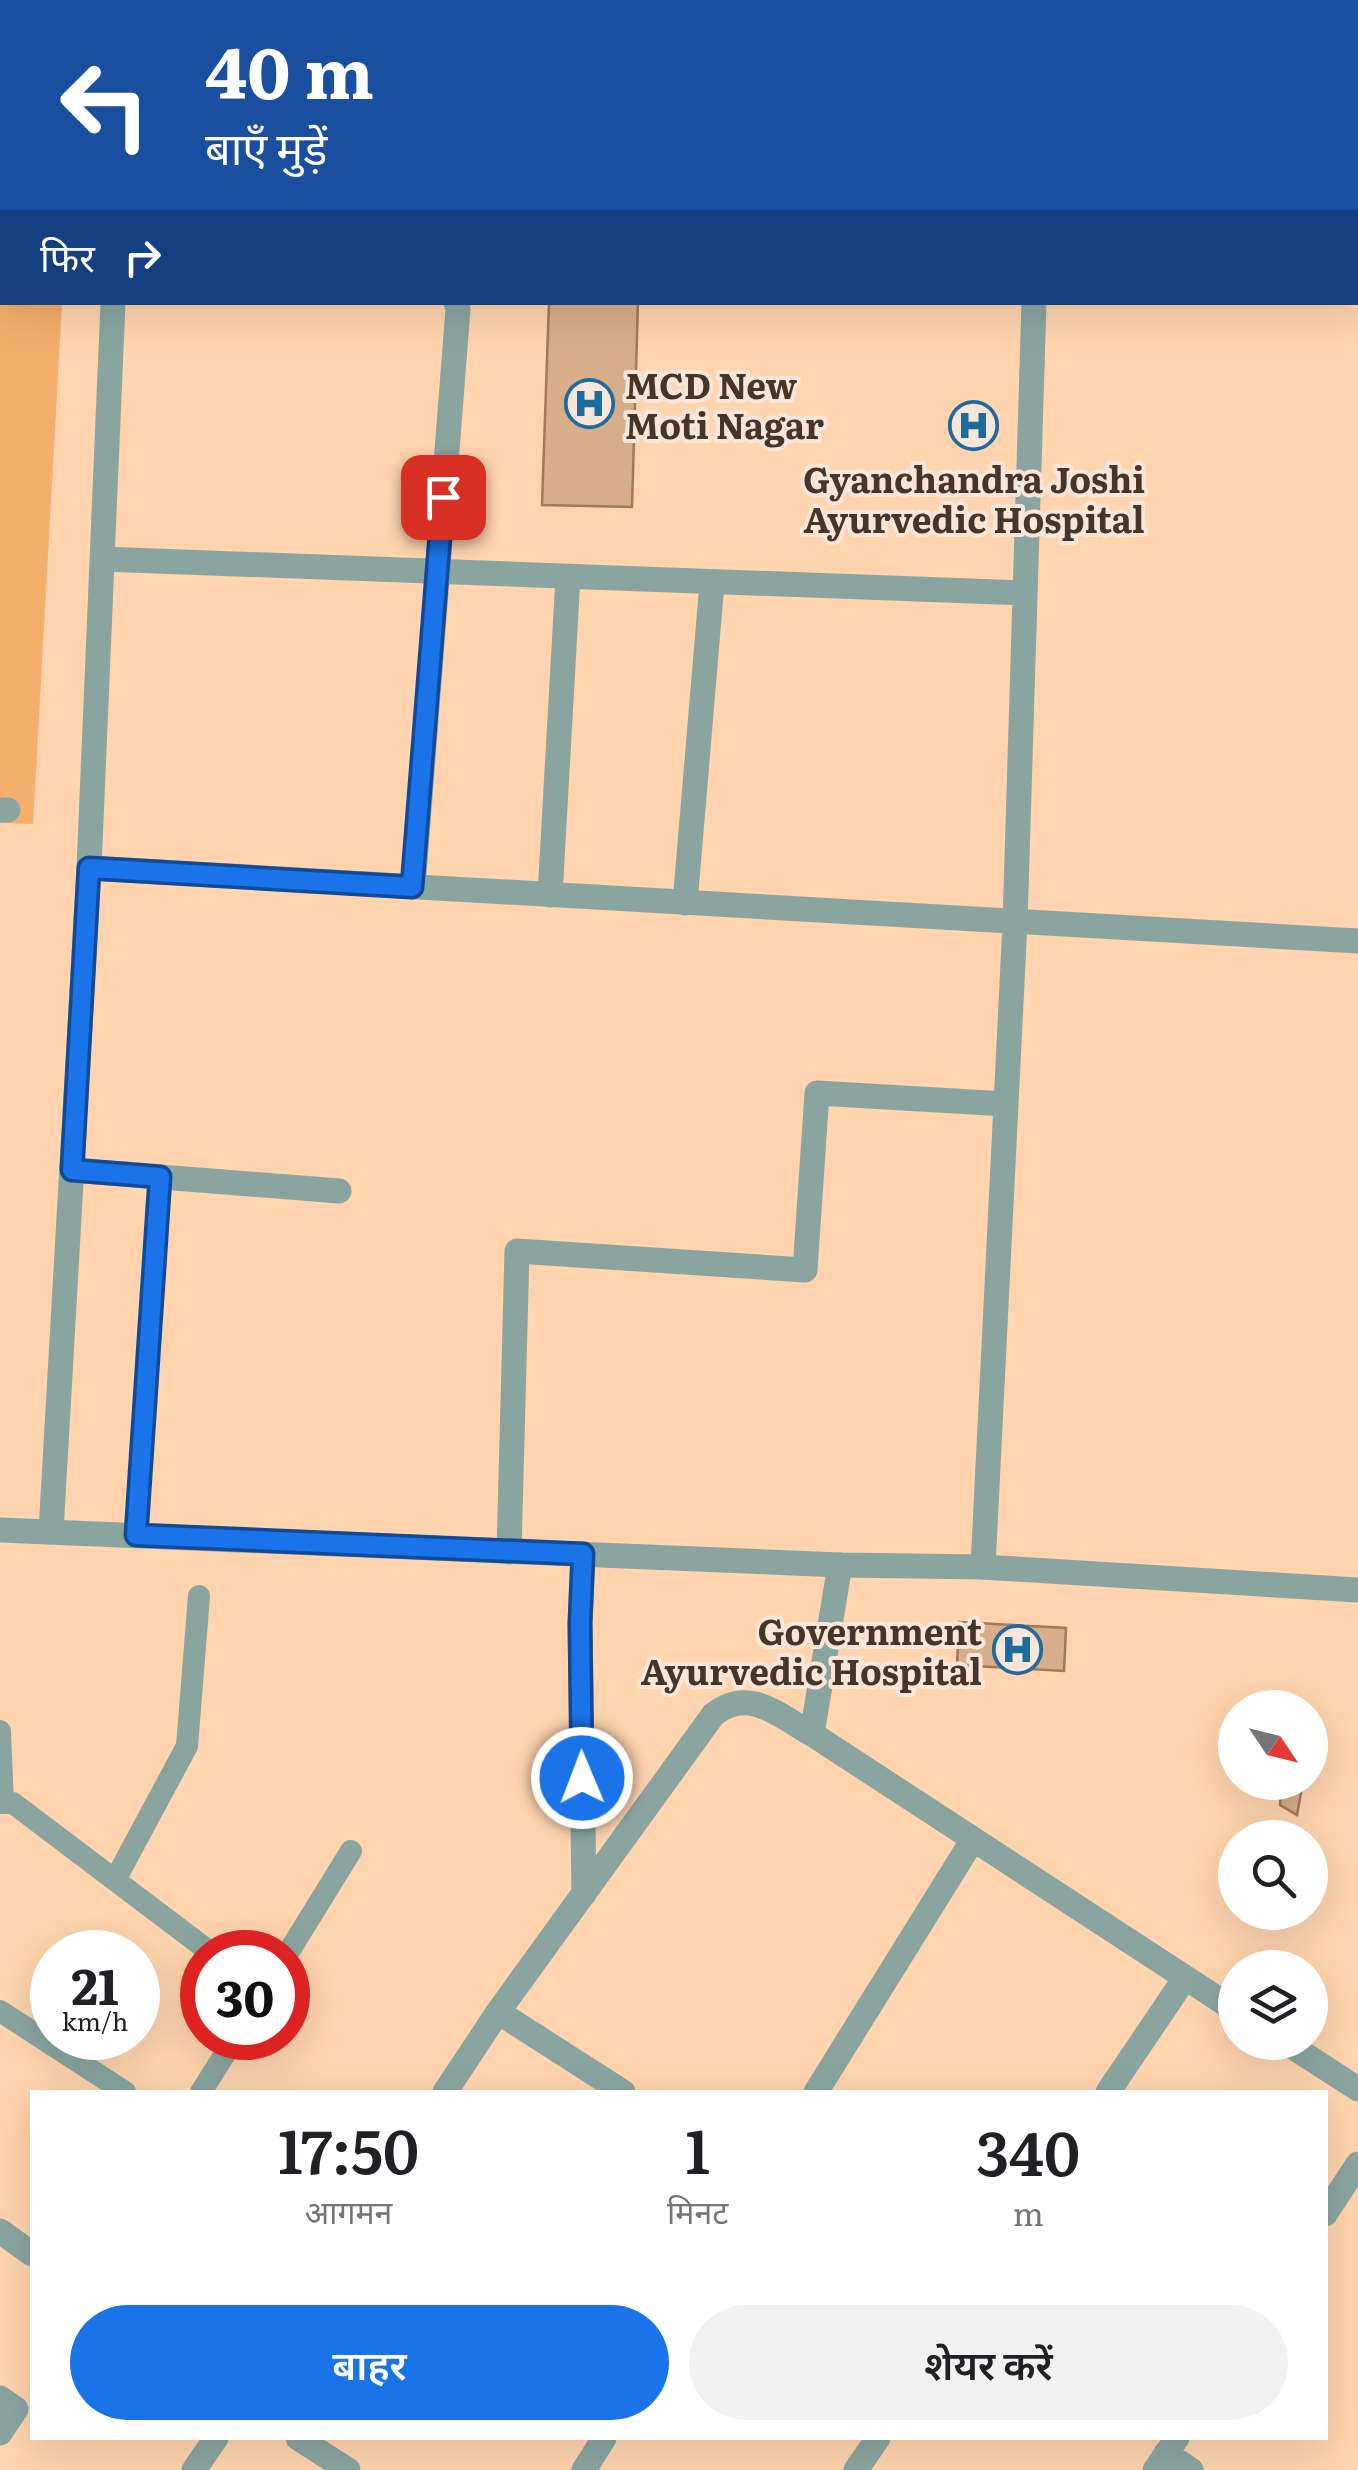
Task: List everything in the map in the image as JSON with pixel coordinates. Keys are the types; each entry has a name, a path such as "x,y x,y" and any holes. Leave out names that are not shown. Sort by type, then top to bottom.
{"street":[{"path":"51,1532 89,868 113,305"},
{"path":"412,887 458,305"},
{"path":"983,1567 1016,923 1034,305"},
{"path":"102,560 1026,593"},
{"path":"550,895 568,577"},
{"path":"686,903 712,583"},
{"path":"89,868 1358,942"},
{"path":"509,1552 516,1251 805,1270 817,1092 1006,1104"},
{"path":"72,1170 339,1191"},
{"path":"0,1530 840,1565 983,1567 1358,1590"},
{"path":"583,1554 580,1623 584,1894"},
{"path":"812,1734 840,1565"},
{"path":"446,2090 498,2012 714,1716 725,1706 740,1701 754,1702 812,1734 1218,1999"},
{"path":"817,2090 972,1841"},
{"path":"1109,2090 1185,1978"},
{"path":"498,2012 620,2090"},
{"path":"1312,2060 1358,2090"},
{"path":"1328,2209 1358,2164"},
{"path":"0,2231 30,2253"},
{"path":"0,2398 16,2409 0,2434"},
{"path":"194,2470 215,2440"},
{"path":"301,2440 348,2470"},
{"path":"584,2470 603,2440"},
{"path":"856,2470 877,2440"},
{"path":"1166,2454 1190,2470"}],"lane":[{"path":"136,1535 160,1177"},
{"path":"115,1880 187,1746 198,1596"},
{"path":"0,1731 1,1803 13,1803 181,1930"},
{"path":"302,1930 351,1850"},
{"path":"0,2011 123,2090"},
{"path":"202,2090 221,2060"}],"shaded area":[{"path":"0,305 62,305 33,824 0,823"}],"building":[{"name":"MCD New Moti Nagar","path":"549,305 638,305 632,507 542,505"},
{"path":"959,1622 1066,1628 1064,1671 957,1665"},
{"path":"1280,1800 1300,1800 1297,1815 1280,1805"}],"place":[{"name":"MCD New Moti Nagar","path":"590,404"},
{"name":"Gyanchandra Joshi Ayurvedic Hospital","path":"974,426"},
{"name":"Government Ayurvedic Hospital","path":"1017,1650"}],"route":[{"path":"443,497 412,887 89,868 72,1170 160,1177 136,1535 583,1554 582,1778"}]}
